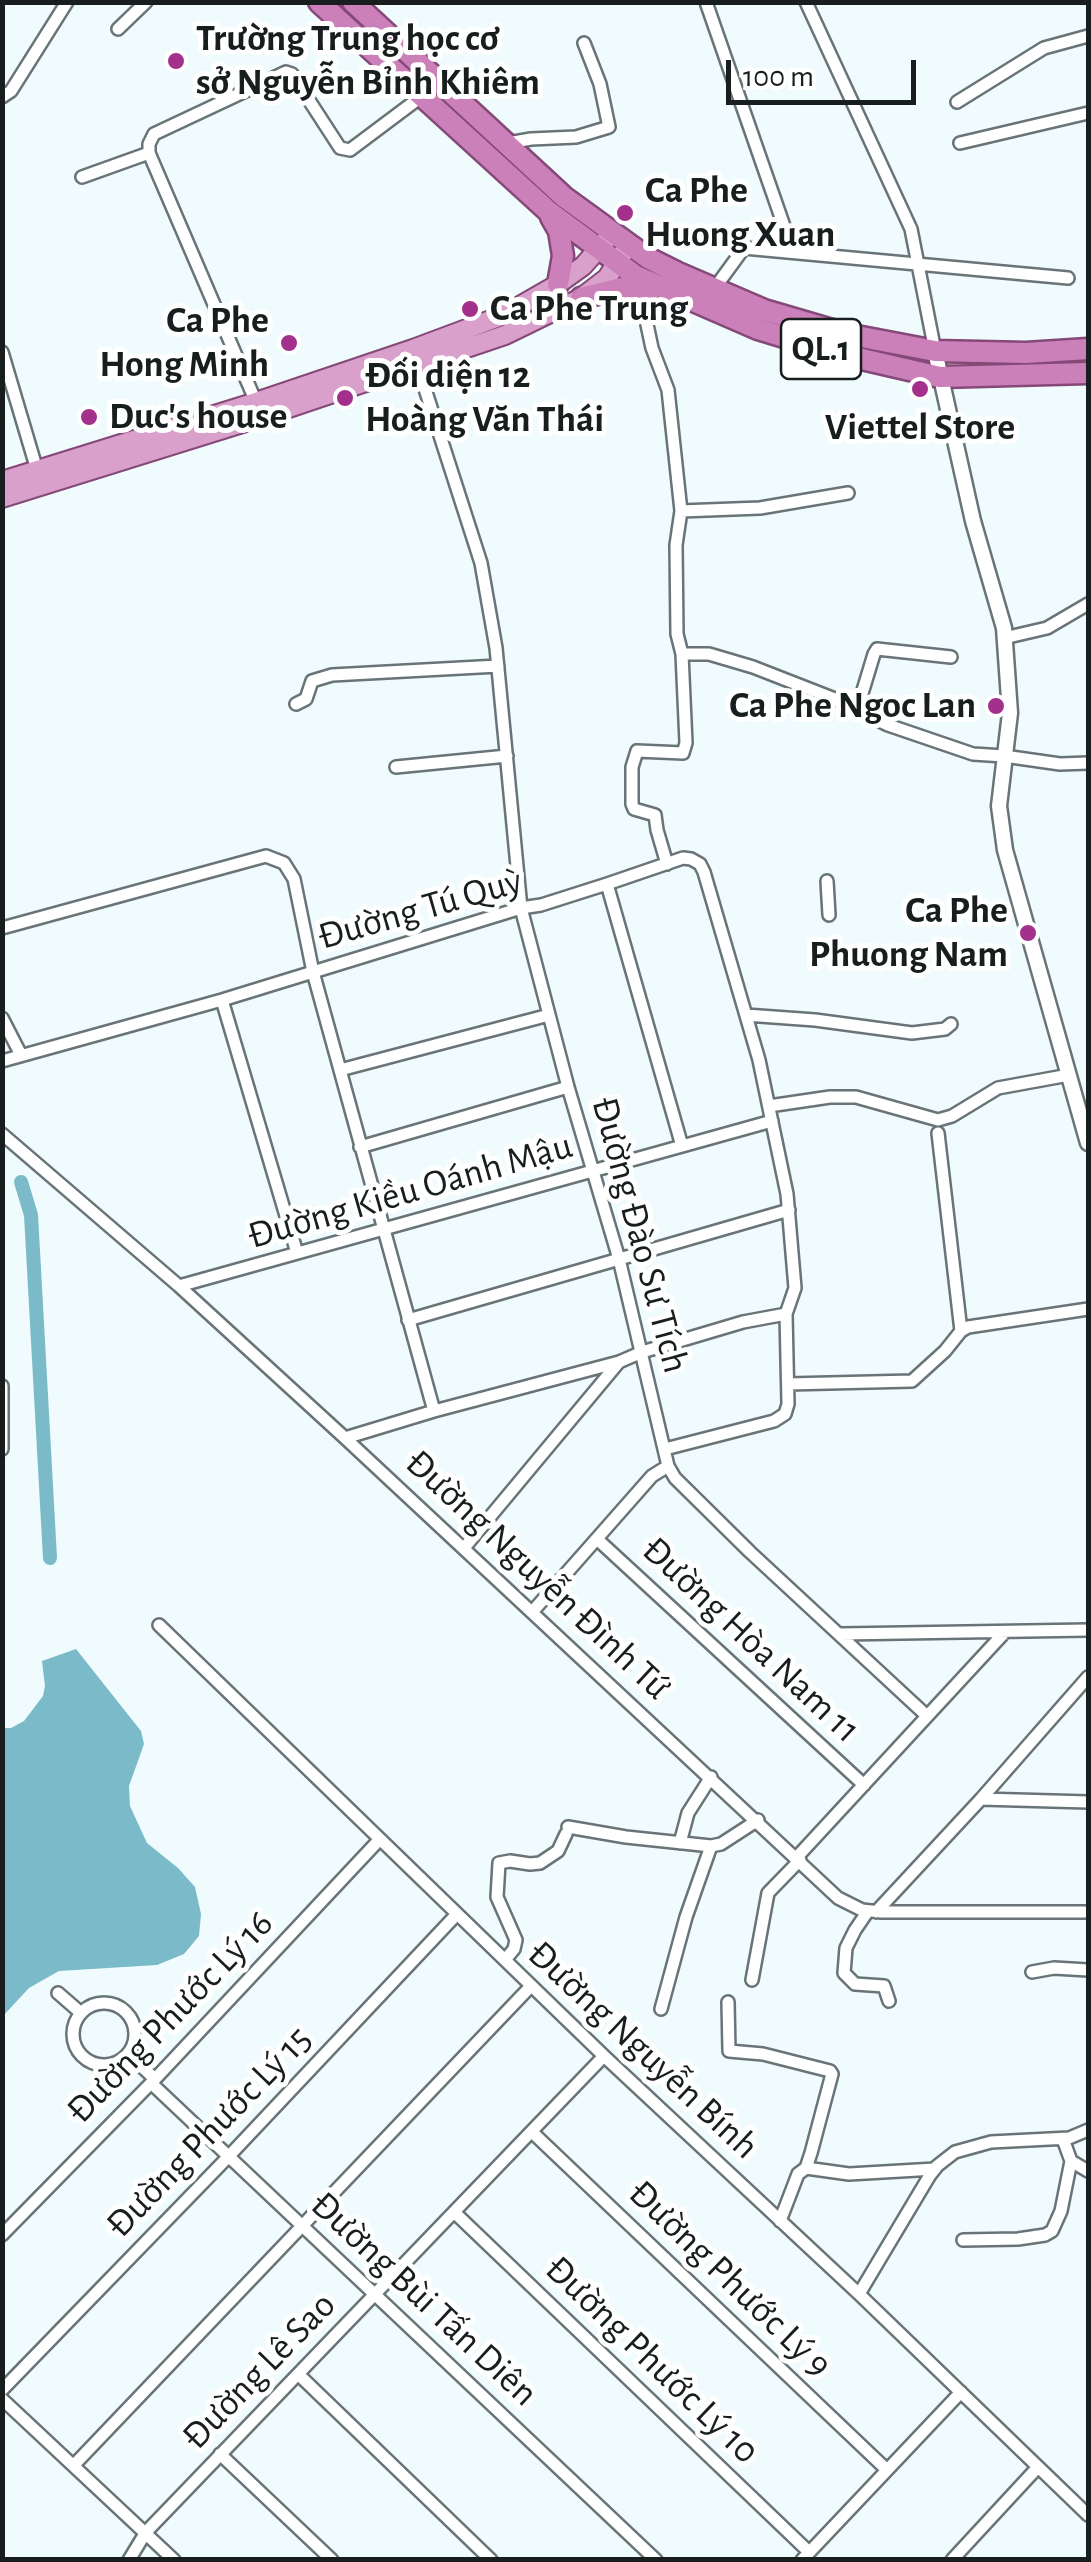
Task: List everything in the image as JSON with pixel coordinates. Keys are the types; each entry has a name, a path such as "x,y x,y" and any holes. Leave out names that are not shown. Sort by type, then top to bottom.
{"highway":[{"name":"QL.1","path":"319,2 548,211 714,289 764,310 846,334 934,351 1088,350"},
{"name":"QL.1","path":"353,2 613,242 617,264 636,276 758,329 840,354 940,377 1088,372"},
{"path":"548,211 559,231 562,256 558,284"},
{"path":"580,298 626,287 670,292"}],"main road":[{"path":"2,481 256,402 504,315 558,284 613,242"},
{"path":"2,498 262,417 505,335 580,298 607,278 617,264"}],"street":[{"path":"2,97 11,91 67,2"},
{"path":"118,29 146,2"},
{"path":"706,2 793,252"},
{"path":"806,2 910,229 973,521 1004,628 1010,714 1000,815 1005,850 1088,1143"},
{"path":"957,102 1044,48 1088,36"},
{"path":"506,144 576,137 609,127 600,84 584,43"},
{"path":"256,402 149,153 154,134 286,72 292,74 340,148 350,150 422,96"},
{"path":"960,142 1088,113"},
{"path":"82,176 149,153"},
{"path":"714,289 744,248 1068,278"},
{"path":"639,287 652,348 668,390 681,512 676,545 677,634 682,654 686,743 683,753 637,751 632,766 633,807 655,814 667,864 692,859 704,872 769,1106 789,1210 795,1288 786,1314 787,1410 779,1419 665,1449"},
{"path":"2,352 38,470"},
{"name":"Đường Đào Sư Tích","path":"417,364 481,563 498,666 522,908 568,1087 619,1260 668,1466"},
{"path":"2,414 20,409"},
{"path":"681,512 760,508 848,493"},
{"path":"1004,638 1047,628 1087,609"},
{"path":"857,710 877,649 952,657"},
{"path":"682,654 709,654 753,667 888,725 973,754 1060,764 1088,763"},
{"path":"296,704 306,699 308,686 316,678 498,666"},
{"path":"396,767 507,756"},
{"path":"2,928 266,856 284,862 294,879 313,972 434,1411"},
{"name":"Đường Tú Quỳ","path":"2,1061 222,1000 667,864"},
{"path":"827,881 829,915"},
{"path":"607,884 682,1146"},
{"path":"222,1000 297,1253"},
{"path":"340,1070 549,1015"},
{"path":"746,1016 815,1020 912,1033 944,1029 952,1024"},
{"path":"2,1018 21,1055"},
{"path":"769,1106 830,1096 856,1097 938,1120 952,1116 998,1088 1069,1075"},
{"path":"360,1147 568,1087"},
{"name":"Đường Kiều Oánh Mậu","path":"178,1286 772,1121"},
{"path":"938,1133 961,1331"},
{"name":"Đường Nguyễn Đình Tứ","path":"2,1134 345,1438 838,1898 872,1912"},
{"path":"408,1320 789,1210"},
{"path":"788,1384 912,1380 968,1327 1088,1309"},
{"path":"345,1438 619,1362 743,1322 786,1314"},
{"path":"464,1548 619,1362"},
{"path":"2,1386 2,1449"},
{"path":"533,1611 652,1476 668,1466 674,1478 750,1552 927,1716"},
{"name":"Đường Hòa Nam 11","path":"598,1538 864,1785"},
{"name":"Đường Nguyễn Bính","path":"159,1625 604,2056 1088,2515"},
{"path":"840,1634 1088,1630"},
{"path":"752,1980 768,1894 1005,1632"},
{"path":"889,2001 884,1986 855,1984 844,1974 846,1948 854,1930 981,1799 1088,1677"},
{"path":"680,1843 688,1813 711,1777"},
{"path":"981,1799 1088,1802"},
{"path":"505,1960 516,1940 497,1897 499,1863 540,1863 561,1848 567,1831 711,1846 722,1844 758,1820"},
{"name":"Đường Phước Lý 16","path":"2,2235 380,1839"},
{"path":"661,2009 686,1917 711,1846"},
{"path":"872,1912 1088,1912"},
{"name":"Đường Phước Lý 15","path":"2,2390 457,1914"},
{"path":"1032,1972 1054,1968 1088,1970"},
{"path":"74,2465 531,1986"},
{"path":"58,1994 81,2014"},
{"path":"728,2002 729,2051 763,2054 832,2074 806,2168 798,2174 780,2221"},
{"path":"102,2003 122,2008 134,2025 133,2045 128,2054 111,2065 82,2057 73,2039 73,2029 81,2014 102,2003"},
{"name":"Đường Bùi Tấn Diên","path":"128,2054 228,2156 656,2560"},
{"name":"Đường Lê Sao","path":"129,2560 146,2532 604,2056"},
{"path":"859,2294 935,2168 956,2152 977,2144 1062,2139 1088,2130"},
{"name":"Đường Phước Lý 9","path":"532,2132 888,2470"},
{"path":"963,2240 1038,2237 1052,2231 1062,2211 1070,2161 1062,2139"},
{"path":"1070,2161 1088,2171"},
{"path":"806,2168 849,2174 935,2168"},
{"name":"Đường Phước Lý 10","path":"454,2212 805,2556"},
{"path":"298,2374 491,2560"},
{"path":"805,2556 961,2392"},
{"path":"2,2398 174,2560"},
{"path":"220,2454 332,2560"},
{"path":"952,2560 1038,2467"}],"water":[{"path":"76,1649 141,1731 144,1744 129,1786 130,1806 147,1843 195,1887 201,1914 199,1936 184,1954 157,1965 59,1971 29,1988 3,2016 3,1728 24,1721 43,1696 42,1661"}],"waterway":[{"path":"21,1182 31,1215 50,1558"}],"place":[{"name":"Trường Trung học cơ sở Nguyễn Bỉnh Khiêm","path":"176,61"},
{"name":"Ca Phe Huong Xuan","path":"625,213"},
{"name":"Ca Phe Trung","path":"470,309"},
{"name":"Ca Phe Hong Minh","path":"289,343"},
{"name":"Viettel Store","path":"920,389"},
{"name":"Đối diện 12 Hoàng Văn Thái","path":"345,398"},
{"name":"Duc's house","path":"89,417"},
{"name":"Ca Phe Ngoc Lan","path":"996,706"},
{"name":"Ca Phe Phuong Nam","path":"1028,933"}]}
